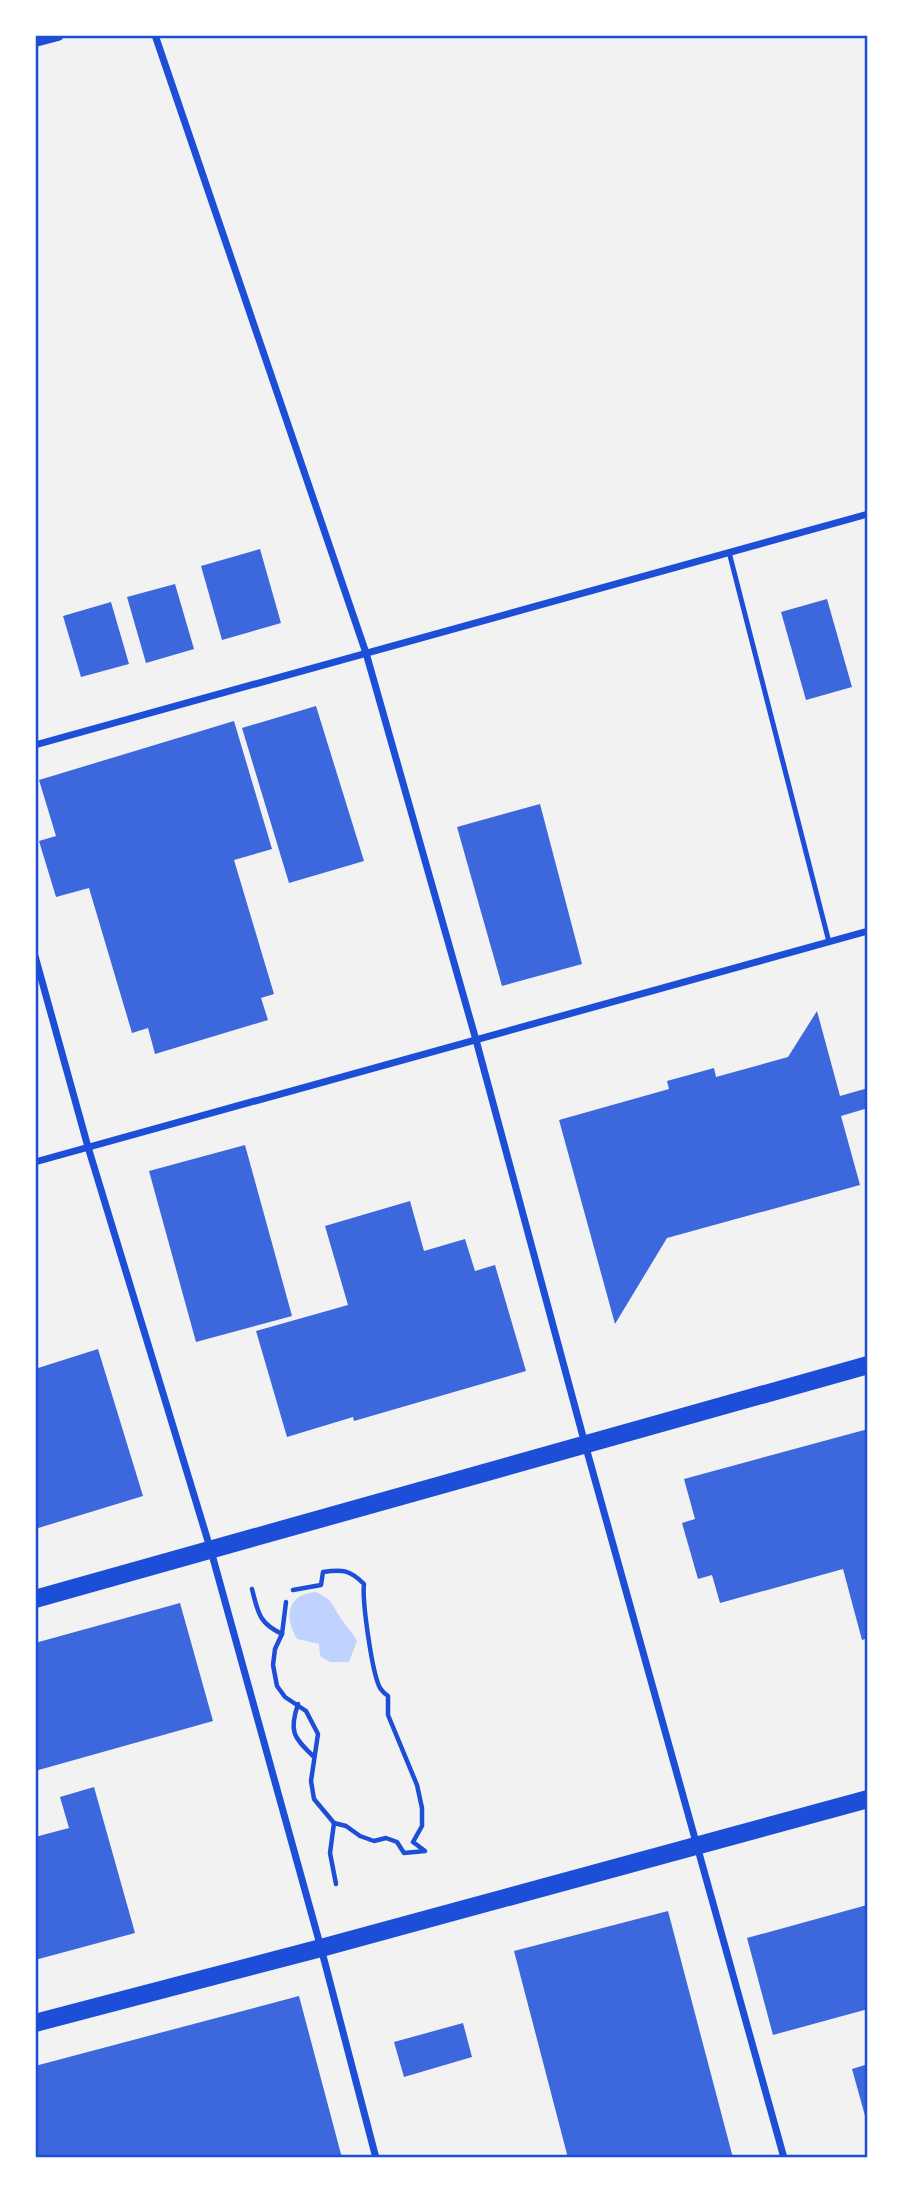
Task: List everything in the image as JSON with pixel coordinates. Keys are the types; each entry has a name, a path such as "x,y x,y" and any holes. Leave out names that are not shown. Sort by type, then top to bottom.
{"main road":[{"path":"35,1599 868,1365"},
{"path":"35,2023 868,1799"}],"street":[{"path":"35,41 58,35"},
{"path":"155,35 366,653 476,1040 585,1444 784,2158"},
{"path":"35,745 868,514"},
{"path":"35,1162 868,931"},
{"path":"35,956 88,1147 211,1551 376,2158"}],"lane":[{"path":"729,552 829,942"}],"path":[{"path":"286,1602 282,1634 275,1649 273,1665 277,1686 285,1697 306,1711 318,1734 311,1782 314,1799 334,1823 346,1826 360,1836 374,1841 386,1838 397,1842 404,1853 425,1851 413,1842 422,1826 422,1808 417,1785 388,1715 388,1696 381,1690 376,1673 362,1597 364,1584 353,1573 342,1569 323,1572 321,1585 293,1590"},
{"path":"252,1589 256,1608 266,1626 282,1634"},
{"path":"298,1704 292,1725 294,1733 297,1741 313,1756"},
{"path":"334,1823 330,1853 336,1884"}],"water":[{"path":"316,1592 331,1602 357,1641 349,1662 330,1662 320,1656 319,1644 297,1639 293,1631 290,1615 294,1602 299,1597"}],"building":[{"path":"260,549 281,623 222,640 201,566"},
{"path":"175,584 194,649 146,663 127,597"},
{"path":"827,599 852,687 806,700 781,612"},
{"path":"111,602 129,664 81,677 63,616"},
{"path":"316,706 364,861 289,883 242,728"},
{"path":"234,721 272,849 234,860 274,994 261,998 268,1020 155,1054 148,1028 132,1033 89,888 56,897 39,841 56,836 39,780"},
{"path":"540,804 582,964 502,986 457,827"},
{"path":"817,1011 840,1096 868,1088 868,1108 841,1116 860,1185 667,1238 615,1324 559,1120 669,1089 667,1081 714,1068 716,1077 788,1057"},
{"path":"245,1145 292,1316 196,1342 149,1171"},
{"path":"410,1201 424,1251 465,1239 475,1271 495,1265 526,1371 354,1421 353,1417 287,1437 256,1331 348,1305 325,1226"},
{"path":"98,1349 143,1496 35,1529 35,1369"},
{"path":"868,1429 868,1638 862,1640 843,1569 720,1603 712,1575 698,1579 682,1523 695,1519 684,1479"},
{"path":"180,1603 213,1721 35,1771 35,1643"},
{"path":"94,1787 135,1933 35,1960 35,1837 69,1828 60,1797"},
{"path":"867,1905 868,2009 773,2035 747,1938"},
{"path":"668,1911 733,2158 568,2158 514,1951"},
{"path":"299,1996 342,2158 35,2158 35,2066"},
{"path":"463,2023 472,2057 404,2077 394,2042"},
{"path":"868,2064 868,2123 867,2123 852,2069"}]}
